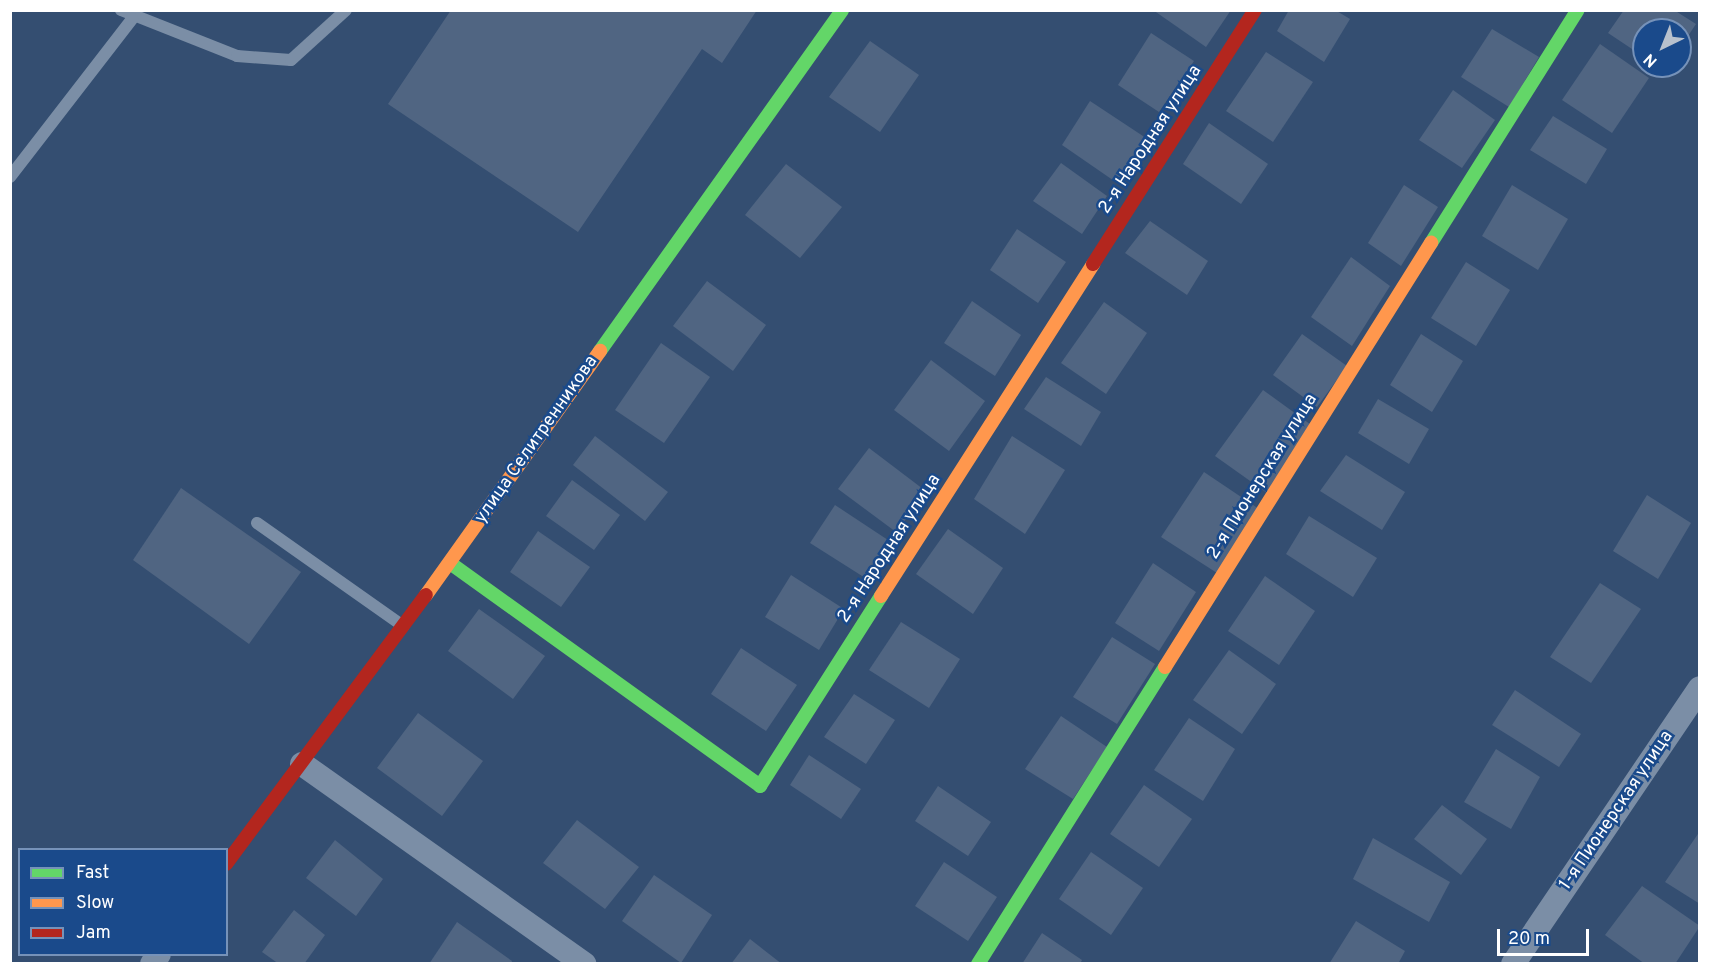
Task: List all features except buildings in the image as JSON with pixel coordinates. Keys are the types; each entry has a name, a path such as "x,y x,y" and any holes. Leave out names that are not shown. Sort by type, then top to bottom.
{"street":[{"name":"улица Селитренникова","path":"228,861 404,627 842,10"},
{"name":"2-я Народная улица","path":"450,563 760,786 1255,10"},
{"name":"2-я Пионерская улица","path":"978,963 1578,10"},
{"name":"1-я Пионерская улица","path":"1513,963 1700,688"},
{"path":"302,764 584,963"}],"lane":[{"path":"121,10 132,19 237,56 291,60 346,10"},
{"path":"10,177 132,19"},
{"path":"256,523 404,627"}],"traffic: fast":[{"path":"600,351 842,10"},
{"path":"1431,243 1578,10"},
{"path":"450,563 760,786 881,596"},
{"path":"978,964 1165,667"}],"traffic: slow":[{"path":"1165,667 1431,243"},
{"path":"881,596 1093,264"},
{"path":"426,595 600,351"}],"traffic: jam":[{"path":"1093,264 1255,10"},
{"path":"228,861 426,595"}]}
